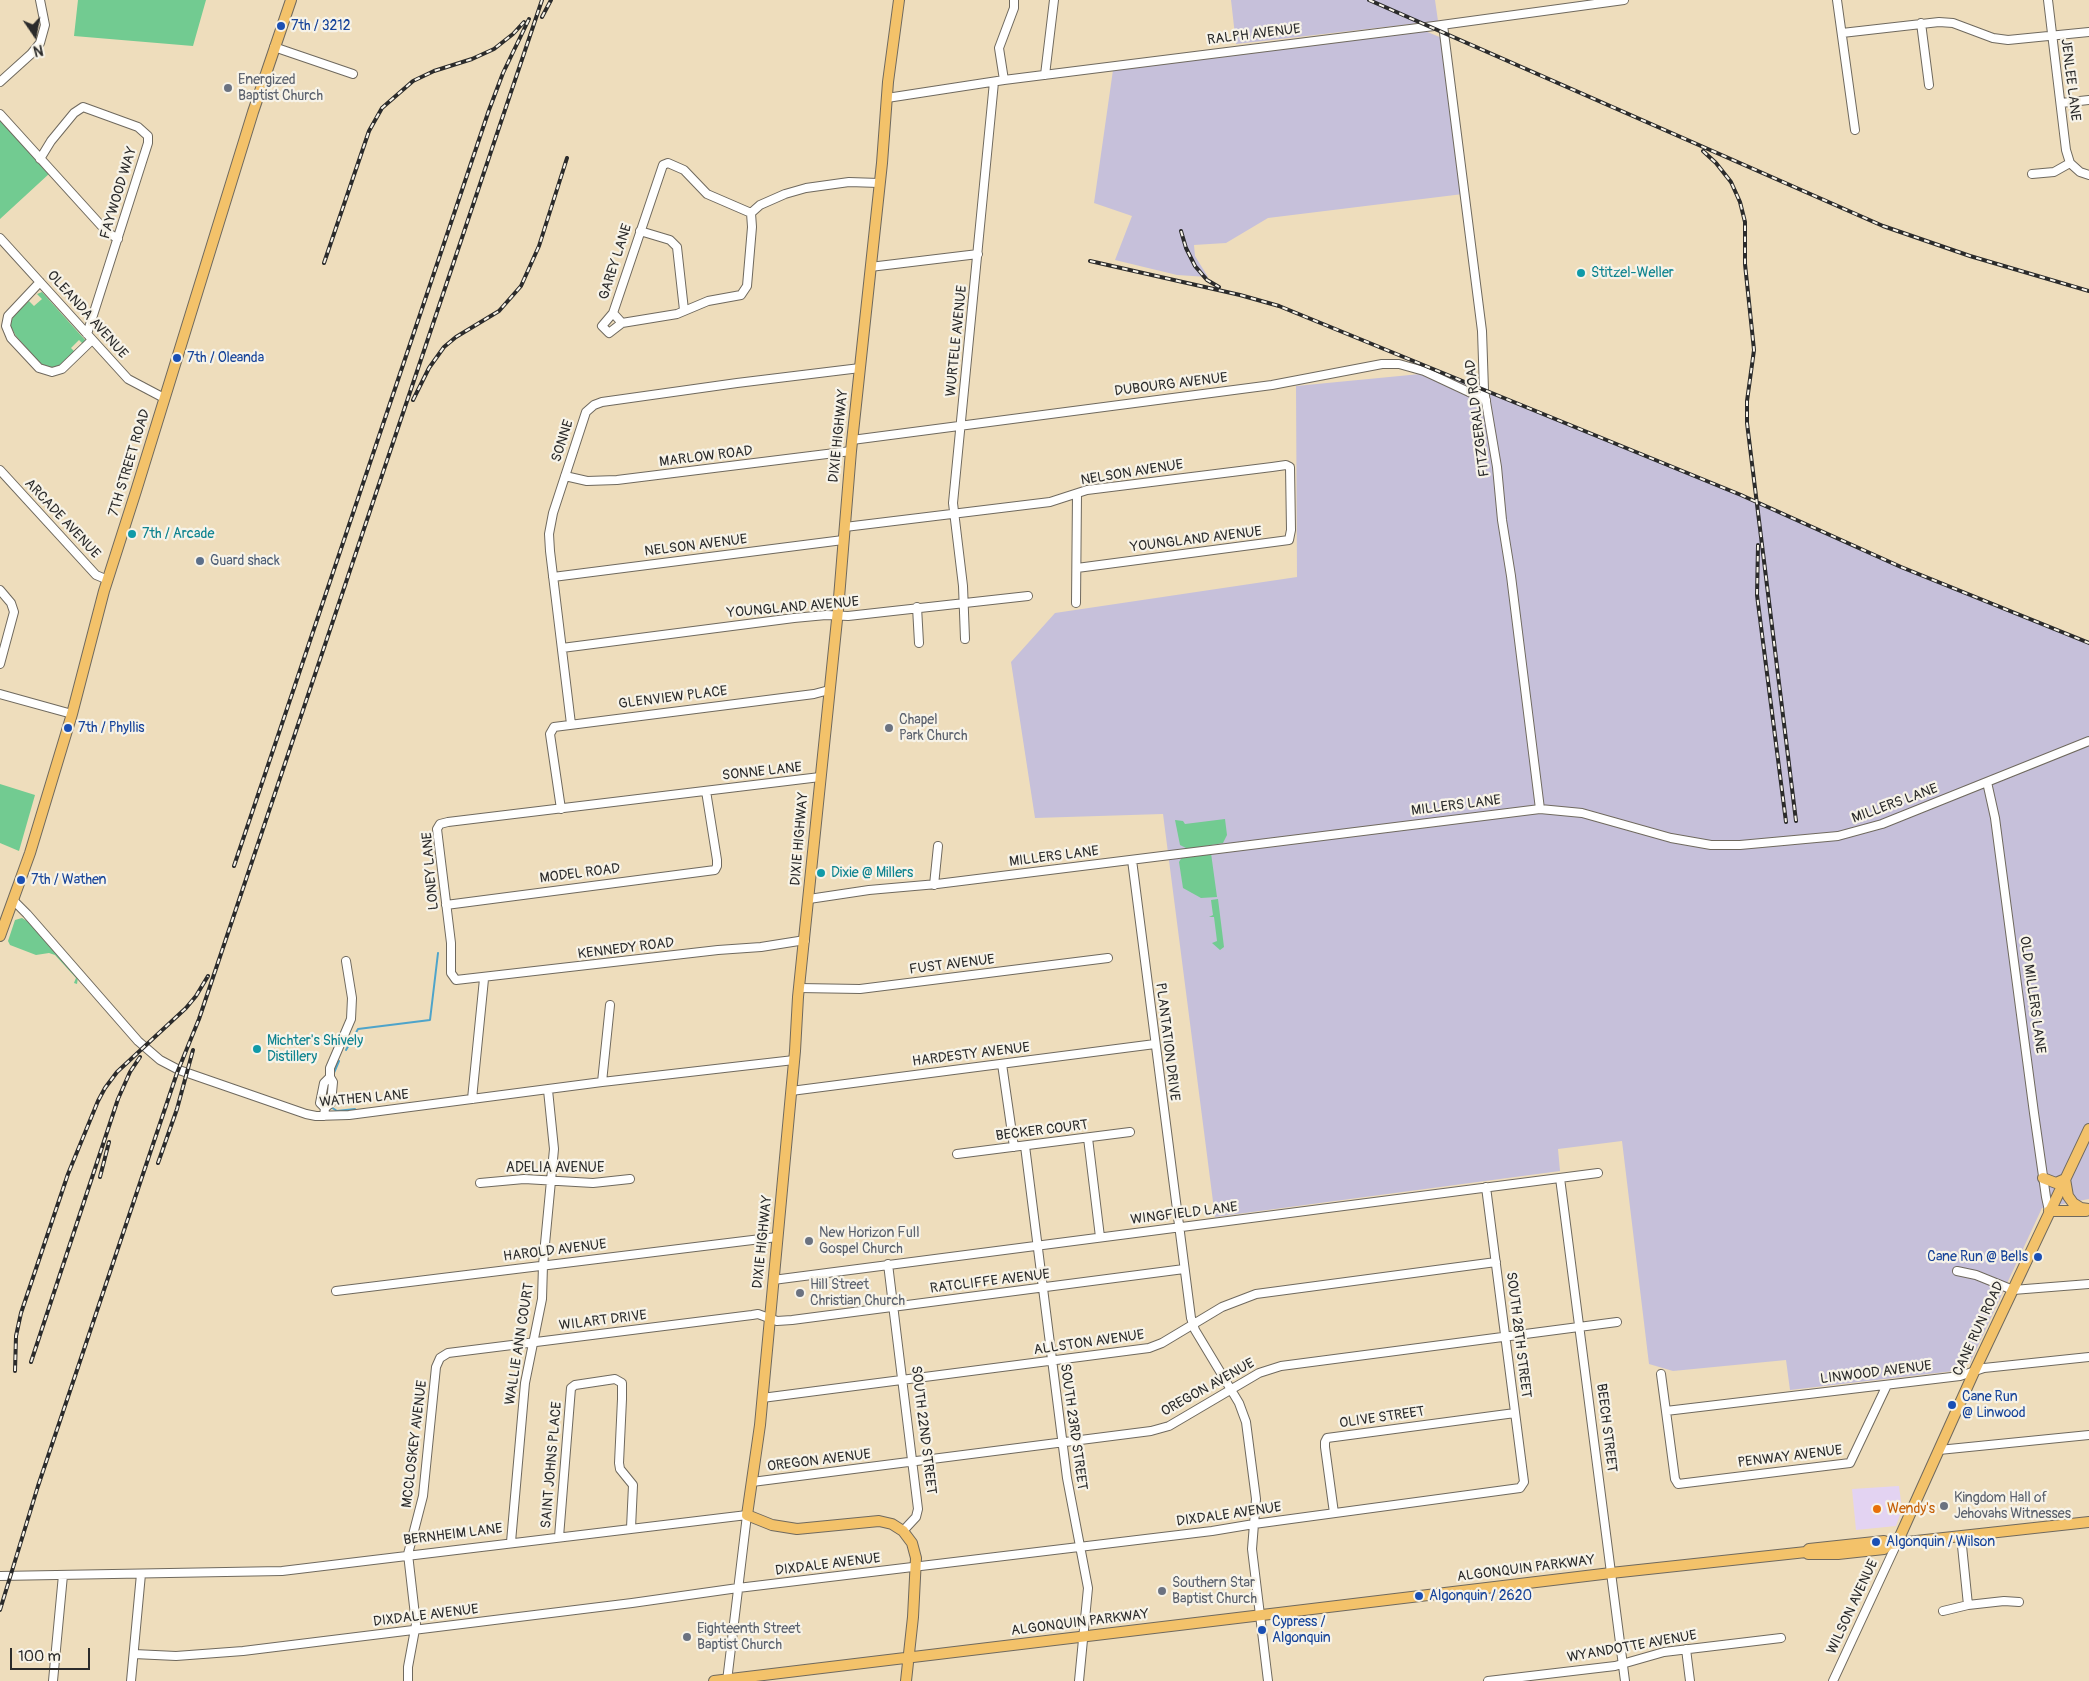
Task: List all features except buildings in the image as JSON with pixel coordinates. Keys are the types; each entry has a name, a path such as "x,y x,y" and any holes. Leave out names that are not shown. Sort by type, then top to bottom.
{"main road":[{"name":"7TH STREET ROAD","path":"0,934 14,901 72,714 100,604 274,47 291,0"},
{"name":"DIXIE HIGHWAY","path":"747,1514 762,1398 799,988 837,616 852,440 887,98 899,0"},
{"name":"CANE RUN ROAD","path":"1893,1543 2089,1128"},
{"path":"2043,1178 2056,1183 2065,1179 2068,1196 2073,1203 2089,1210"},
{"path":"2049,1211 2089,1210"},
{"path":"747,1514 772,1525 806,1529 879,1521 892,1524 908,1536 915,1552 916,1567 906,1681"},
{"name":"ALGONQUIN PARKWAY","path":"714,1681 1611,1573 1806,1552 1809,1549 1884,1541 1893,1543 2089,1522"}],"street":[{"path":"0,82 31,54 40,43 45,25 40,0"},
{"path":"1004,80 998,48 1014,8 1014,0"},
{"path":"1045,75 1054,0"},
{"name":"RALPH AVENUE","path":"887,98 1004,80 1444,25 1624,0"},
{"path":"1837,0 1855,130"},
{"name":"JENLEE LANE","path":"2048,0 2066,150 2070,163"},
{"path":"1842,33 1921,23 1953,23 2000,40 2018,40 2089,32"},
{"path":"1921,23 1929,85"},
{"name":"FITZGERALD ROAD","path":"1444,25 1482,331 1486,400 1497,467 1502,520 1540,809"},
{"path":"274,47 353,74"},
{"name":"WURTELE AVENUE","path":"965,639 953,513 994,82"},
{"path":"2061,103 2089,100"},
{"name":"FAYWOOD WAY","path":"40,159 57,134 78,110 83,107 129,123 146,132 148,143 89,337"},
{"path":"0,114 107,232 118,239"},
{"name":"GAREY LANE","path":"622,323 613,313 663,165 668,163 688,173 707,194 751,213"},
{"path":"2032,174 2054,172 2070,163 2080,172 2089,175"},
{"path":"613,313 602,326 609,333 622,323 676,314 708,301 736,297 745,290 752,227 751,213 768,201 806,188 849,182 879,184"},
{"path":"640,230 670,240 677,247 684,310"},
{"name":"OLEANDA AVENUE","path":"0,238 128,379 164,398"},
{"path":"870,267 978,254"},
{"path":"40,282 8,316 7,330 11,338 39,368 52,372 62,368 89,337"},
{"name":"DUBOURG AVENUE","path":"852,440 961,424 1272,385 1390,364 1424,371 1486,400"},
{"name":"SONNE","path":"571,724 550,551 550,524 585,414 594,405 737,383 860,368"},
{"name":"MARLOW ROAD","path":"565,476 587,481 617,480 851,451"},
{"name":"NELSON AVENUE","path":"845,527 1050,502 1088,490 1288,465 1291,471 1292,488 1289,540"},
{"name":"ARCADE AVENUE","path":"0,470 96,575 108,580"},
{"path":"1076,604 1077,494"},
{"name":"NELSON AVENUE","path":"553,577 843,540"},
{"name":"YOUNGLAND AVENUE","path":"1077,568 1289,540"},
{"path":"0,590 11,602 14,612 0,664"},
{"name":"YOUNGLAND AVENUE","path":"562,648 794,618 848,616 1028,596"},
{"path":"917,607 919,643"},
{"name":"GLENVIEW PLACE","path":"561,808 550,734 552,729 559,725 814,694 829,690"},
{"path":"0,694 72,714"},
{"name":"MILLERS LANE","path":"809,900 871,890 934,885 1540,809 1593,815 1692,842 1740,845 1838,836 1868,830 2089,741"},
{"name":"SONNE LANE","path":"706,790 820,777"},
{"name":"OLD MILLERS LANE","path":"1987,782 1996,818 2043,1178 2049,1211"},
{"name":"LONEY LANE","path":"452,977 451,943 437,829 440,824 706,790"},
{"name":"MODEL ROAD","path":"446,905 710,871 716,868 706,790"},
{"path":"934,885 938,846"},
{"name":"PLANTATION DRIVE","path":"1132,860 1184,1269 1193,1324"},
{"name":"WATHEN LANE","path":"14,901 138,1041 160,1060 179,1070 284,1108 306,1114 325,1112 349,1115 602,1082 794,1060"},
{"name":"KENNEDY ROAD","path":"452,977 461,981 718,950 761,947 805,940"},
{"name":"FUST AVENUE","path":"799,988 860,989 1108,958"},
{"path":"325,1112 331,1103 333,1082 330,1077 330,1068 351,1019 352,998 346,961"},
{"path":"472,1099 484,978"},
{"path":"602,1082 610,1005"},
{"name":"HARDESTY AVENUE","path":"791,1091 1155,1044"},
{"path":"1002,1064 1014,1147"},
{"name":"WALLIE ANN COURT","path":"511,1542 525,1383 542,1299 543,1265 552,1181 554,1133 548,1090"},
{"name":"BECKER COURT","path":"957,1154 1130,1132"},
{"path":"1088,1138 1100,1237"},
{"name":"SOUTH 23RD STREET","path":"1025,1146 1062,1443 1069,1492 1088,1588 1079,1681"},
{"name":"WINGFIELD LANE","path":"773,1280 1598,1173"},
{"name":"BEECH STREET","path":"1560,1178 1625,1681"},
{"name":"ADELIA AVENUE","path":"480,1183 524,1179 593,1183 630,1179"},
{"name":"SOUTH 28TH STREET","path":"1486,1187 1516,1413 1523,1486"},
{"name":"HAROLD AVENUE","path":"336,1291 777,1237"},
{"name":"ALLSTON AVENUE","path":"762,1398 1149,1348 1222,1307 1256,1294 1496,1262"},
{"name":"SOUTH 22ND STREET","path":"888,1264 918,1509 916,1517 903,1531"},
{"name":"RATCLIFFE AVENUE","path":"770,1318 777,1321 792,1320 1184,1269"},
{"path":"1957,1271 1976,1275 2013,1290 2089,1284"},
{"name":"WILART DRIVE","path":"440,1358 455,1351 721,1318 758,1314 770,1318"},
{"name":"OREGON AVENUE","path":"752,1482 1062,1443 1162,1428 1175,1423 1259,1373 1281,1366 1617,1322"},
{"path":"1193,1324 1243,1410 1246,1422 1256,1499 1252,1549 1268,1681"},
{"name":"LINWOOD AVENUE","path":"1666,1411 1960,1376 1984,1368 2089,1357"},
{"name":"MCCLOSKEY AVENUE","path":"408,1681 408,1667 415,1630 408,1554 423,1496 436,1367 440,1358"},
{"path":"1661,1374 1666,1411"},
{"name":"SAINT JOHNS PLACE","path":"559,1536 571,1388 575,1384 615,1380 622,1383 619,1463 620,1469 633,1485 631,1528"},
{"name":"PENWAY AVENUE","path":"1666,1411 1675,1479 1678,1484 1850,1463 1887,1385"},
{"name":"OLIVE STREET","path":"1334,1513 1325,1447 1325,1442 1328,1438 1516,1413"},
{"path":"1938,1450 2089,1435"},
{"name":"DIXDALE AVENUE","path":"134,1654 176,1656 215,1654 415,1630 738,1588 1212,1531 1507,1490 1523,1486"},
{"name":"BERNHEIM LANE","path":"0,1576 282,1571 408,1554 747,1514"},
{"name":"DIXIE HIGHWAY","path":"727,1680 747,1514"},
{"path":"1961,1536 1968,1605"},
{"name":"WILSON AVENUE","path":"1832,1681 1893,1543"},
{"path":"131,1681 141,1574"},
{"path":"53,1681 63,1576"},
{"path":"1943,1611 1968,1605 2004,1601 2019,1602"},
{"name":"WYANDOTTE AVENUE","path":"1488,1681 1553,1677 1656,1654 1781,1638"},
{"path":"1686,1649 1690,1681"}],"shaded area":[{"path":"1231,0 1435,0 1438,21 1236,44"},
{"path":"1425,31 1442,38 1463,194 1268,218 1226,243 1194,245 1195,256 1208,277 1177,275 1115,260 1132,216 1094,203 1113,70"},
{"path":"1441,372 1772,508 1901,567 2089,643 2089,1199 2042,1208 1970,1363 1954,1371 1790,1390 1786,1360 1673,1371 1649,1364 1622,1141 1558,1149 1560,1171 1215,1217 1163,814 1035,818 1011,662 1055,613 1297,577 1296,386"},
{"path":"1899,1486 1902,1509 1896,1526 1856,1530 1852,1489"}],"green space":[{"path":"78,0 206,0 193,46 74,36"},
{"path":"0,119 50,173 0,219"},
{"path":"42,292 86,341 84,345 79,340 71,348 76,353 55,368 47,367 40,363 16,336 11,327 11,321 15,314 29,301 34,306 42,299 37,294"},
{"path":"0,784 35,795 19,851 0,843"},
{"path":"1225,819 1227,835 1223,843 1188,849 1180,845 1175,820 1183,821 1185,824"},
{"path":"1211,853 1217,897 1201,898 1183,888 1179,862 1182,857"},
{"path":"1218,899 1224,947 1220,950 1212,943 1217,941 1214,917 1209,917 1213,915 1211,900"},
{"path":"22,918 32,924 78,977 77,984 74,983 76,978 55,955 49,953 36,955 10,945 8,941 15,920"}],"waterway":[{"path":"346,1050 358,1029 430,1020 438,953"},
{"path":"333,1075 339,1061"},
{"path":"331,1107 337,1111 355,1109"}],"railway":[{"path":"0,1610 38,1486 177,1073 199,1019 542,0"},
{"path":"542,17 551,0"},
{"path":"1369,0 1883,226 1970,256 2089,291"},
{"path":"234,866 489,110 503,73 529,19"},
{"path":"324,263 369,131 382,108 413,81 434,71 472,59 494,49 513,34 524,22"},
{"path":"1703,151 1716,163 1731,182 1740,202 1745,222 1745,264 1754,350 1747,401 1747,423 1796,821"},
{"path":"413,400 429,368 444,347 456,337 499,311 521,286 539,246 567,158"},
{"path":"1181,231 1186,248 1195,266 1207,280 1219,287"},
{"path":"1090,261 1240,295 1279,306 1741,495 1901,567 2089,643"},
{"path":"1758,545 1757,595 1786,822"},
{"path":"15,1371 16,1336 21,1313 68,1174 98,1101 117,1072 186,1008 208,976"},
{"path":"158,1163 177,1109 193,1050"},
{"path":"31,1362 118,1099 130,1072 140,1057"},
{"path":"100,1177 109,1142"}],"place":[{"name":"7th / 3212","path":"281,26"},
{"name":"Energized Baptist Church","path":"228,88"},
{"name":"Stitzel-Weller","path":"1581,273"},
{"name":"7th / Oleanda","path":"177,358"},
{"name":"7th / Arcade","path":"132,534"},
{"name":"Guard shack","path":"200,561"},
{"name":"7th / Phyllis","path":"68,728"},
{"name":"Chapel Park Church","path":"889,728"},
{"name":"Dixie @ Millers","path":"821,873"},
{"name":"7th / Wathen","path":"21,880"},
{"name":"Michter's Shively Distillery","path":"257,1049"},
{"name":"New Horizon Full Gospel Church","path":"809,1241"},
{"name":"Cane Run @ Bells","path":"2038,1257"},
{"name":"Hill Street Christian Church","path":"800,1293"},
{"name":"Cane Run @ Linwood","path":"1952,1405"},
{"name":"Kingdom Hall of Jehovahs Witnesses","path":"1944,1506"},
{"name":"Wendy's","path":"1877,1509"},
{"name":"Algonquin / Wilson","path":"1876,1542"},
{"name":"Southern Star Baptist Church","path":"1162,1591"},
{"name":"Algonquin / 2620","path":"1419,1596"},
{"name":"Cypress / Algonquin","path":"1262,1630"},
{"name":"Eighteenth Street Baptist Church","path":"687,1637"}]}
